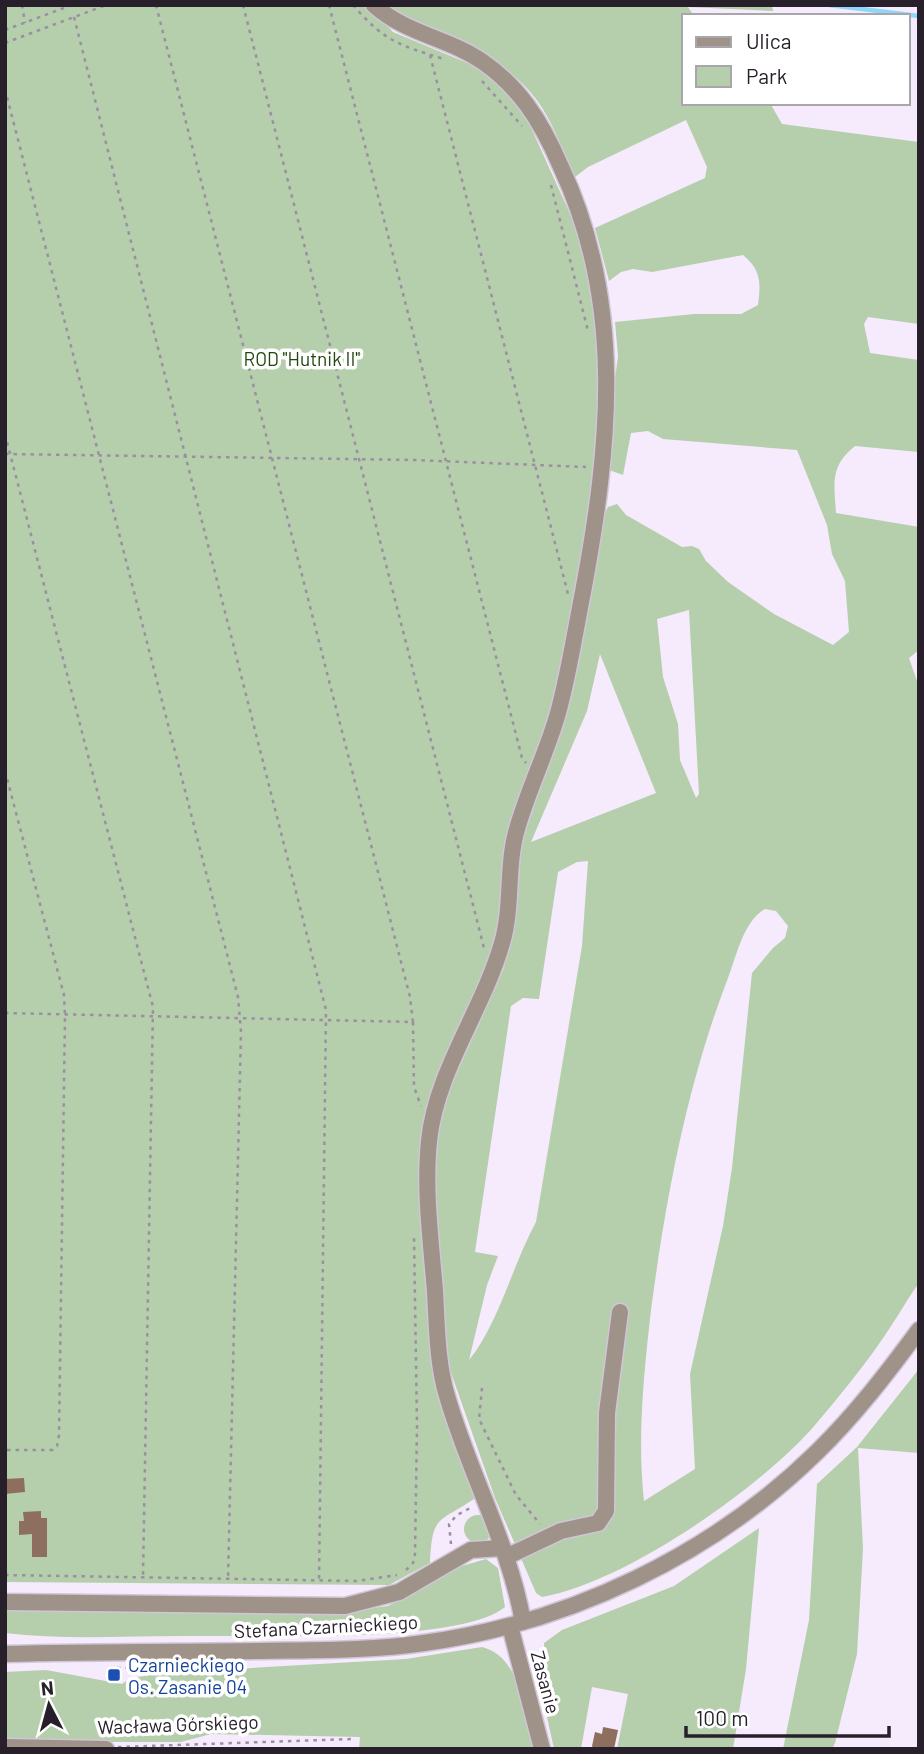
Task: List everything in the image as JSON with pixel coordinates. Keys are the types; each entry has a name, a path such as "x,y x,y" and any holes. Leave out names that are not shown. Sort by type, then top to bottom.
{"street":[{"name":"Zasanie","path":"374,5 396,23 482,61 526,103 541,125 575,196 601,291 607,342 607,393 599,484 590,553 565,687 517,826 511,852 508,917 503,941 489,984 436,1105 428,1145 428,1207 440,1369 450,1409 505,1552 516,1624 542,1749"},
{"path":"5,1602 345,1606 399,1592 471,1550 505,1552 544,1542 556,1533 598,1523 607,1511 607,1413 620,1312"},
{"name":"Stefana Czarnieckiego","path":"5,1654 367,1648 436,1641 516,1624 612,1590 699,1544 762,1500 839,1429 919,1329"},
{"name":"Wacława Górskiego","path":"5,1747 105,1748"}],"path":[{"path":"22,5 25,23"},
{"path":"5,30 72,5"},
{"path":"5,43 106,5"},
{"path":"156,5 410,997 414,1087 421,1106 425,1094"},
{"path":"243,5 483,947 488,950 491,940"},
{"path":"330,5 522,758 528,766 531,755"},
{"path":"353,5 388,40 413,51 447,60"},
{"path":"74,17 302,912 327,1020 319,1581"},
{"path":"430,55 568,598 572,583"},
{"path":"475,75 527,132"},
{"path":"5,89 238,997 239,1186 228,1578"},
{"path":"548,174 591,342"},
{"path":"5,434 153,1017 143,1577"},
{"path":"8,454 587,467 588,455"},
{"path":"5,771 64,995 65,1015 59,1435 57,1446 53,1450 5,1450"},
{"path":"5,1013 413,1022"},
{"path":"5,1575 319,1581 397,1576 413,1563 417,1426 414,1234"},
{"path":"482,1388 480,1419 516,1495 533,1519 556,1533"},
{"path":"456,1557 449,1538 449,1524 457,1515 485,1500"},
{"name":"Wacława Górskiego","path":"105,1748 352,1739"}],"green space":[{"name":"ROD \"Hutnik II\"","path":"5,5 368,5 393,32 477,67 506,92 528,121 576,227 591,276 601,378 587,530 555,700 505,845 498,922 486,969 426,1110 421,1148 433,1351 474,1491 474,1499 439,1522 433,1536 430,1563 389,1585 5,1582"},
{"path":"379,5 772,5 773,11 688,7 693,14 682,14 682,105 771,105 782,124 919,142 919,324 868,317 864,324 870,353 919,360 919,452 855,446 837,468 835,484 836,513 919,527 919,650 909,658 919,687 919,1283 856,1376 815,1425 761,1476 727,1503 650,1553 612,1573 575,1588 542,1597 536,1593 495,1498 449,1367 433,1161 442,1106 504,968 513,919 517,857 573,691 603,517 608,507 617,504 626,515 682,547 692,546 699,549 706,561 728,582 774,614 833,645 849,632 845,581 832,554 827,525 797,450 663,439 648,431 631,433 623,475 609,470 604,462 618,356 615,322 694,314 741,314 758,305 758,277 743,255 652,272 633,269 621,272 609,281 595,228 705,178 707,167 686,120 588,167 575,177 548,117 521,82 484,55","holes":["689,610 699,794 696,798 680,760 678,724 663,677 657,619","600,654 656,793 531,842 587,711","588,861 582,946 536,1222 489,1329 469,1360 487,1285 498,1256 475,1252 511,1006 523,998 539,999 558,872 577,862","765,909 776,911 788,926 785,938 752,973 732,1168 723,1226 690,1374 695,1469 644,1501 641,1453 644,1381 651,1310 671,1183 690,1100 714,1018 746,930"]},
{"path":"919,1369 919,1453 858,1448 863,1549 857,1654 835,1743 832,1749 783,1749 809,1620 817,1484 857,1447"},
{"path":"478,1515 488,1519 492,1529 488,1539 478,1543 468,1539 464,1529 468,1519"},
{"path":"759,1528 746,1669 733,1749 617,1749 628,1694 592,1687 581,1749 554,1749 547,1717 544,1643 562,1630 674,1586"},
{"path":"486,1559 498,1568 505,1607 481,1619 444,1627 400,1633 300,1636 71,1637 5,1633 5,1611 344,1612 388,1606 455,1568"},
{"path":"482,1647 506,1662 514,1675 524,1704 533,1749 359,1749 360,1737 211,1734 181,1742 5,1742 5,1672 46,1670 122,1684 131,1678 165,1673 406,1659"}],"building":[{"path":"24,1478 25,1492 5,1494 5,1479"},
{"path":"41,1511 41,1518 47,1518 47,1557 32,1557 32,1534 19,1535 19,1521 24,1521 23,1512"},
{"path":"603,1727 618,1730 614,1749 594,1749 592,1746 595,1732 602,1734"}],"waterway":[{"path":"829,5 903,14"},
{"path":"910,15 919,16"}],"place":[{"name":"Czarnieckiego Os. Zasanie 04","path":"114,1675"}]}
